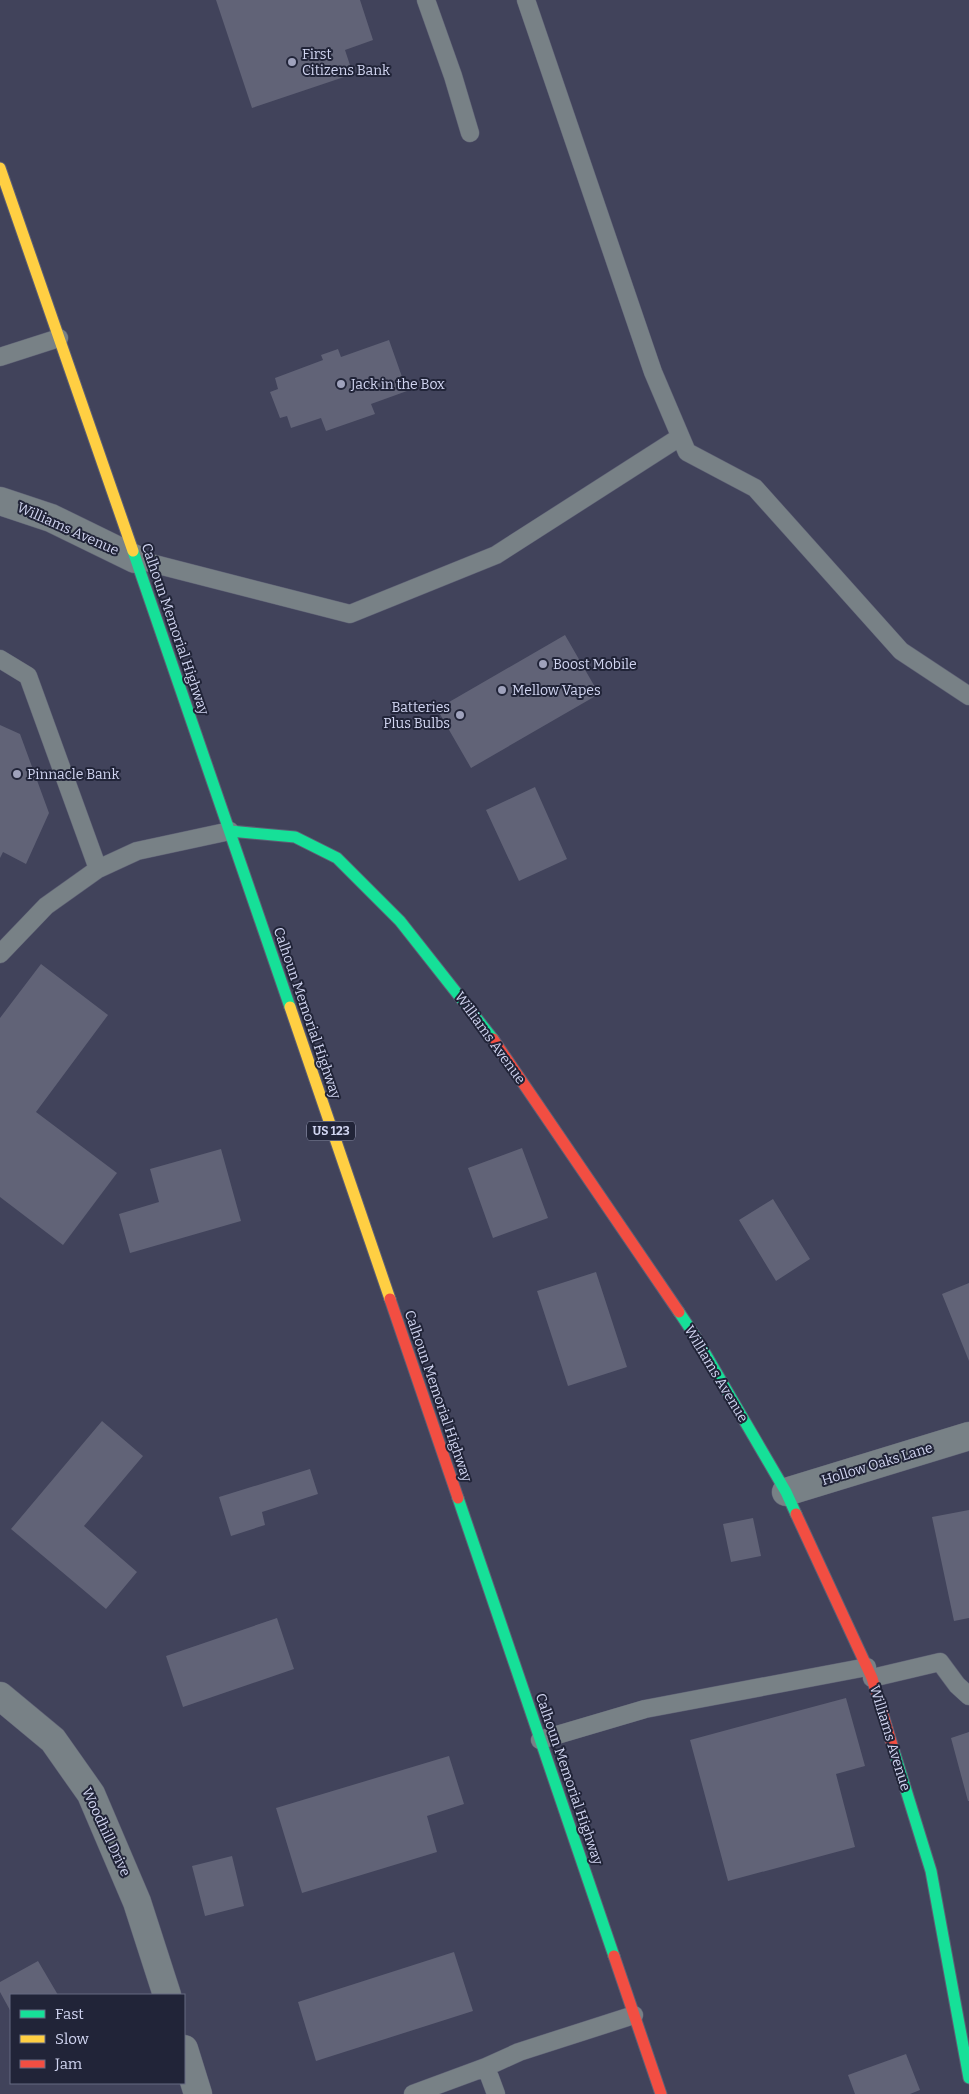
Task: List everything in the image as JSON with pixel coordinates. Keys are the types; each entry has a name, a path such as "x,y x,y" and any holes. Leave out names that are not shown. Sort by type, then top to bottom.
{"main road":[{"name":"Calhoun Memorial Highway","path":"0,168 3,187 59,338 134,559 230,831 661,2094"},
{"name":"Williams Avenue","path":"230,831 295,837 336,858 400,921 493,1038 695,1336 786,1492 870,1673 931,1871 969,2078"}],"street":[{"name":"Williams Avenue","path":"0,501 51,518 134,559"},
{"name":"Hollow Oaks Lane","path":"786,1492 969,1436"},
{"name":"Woodhill Drive","path":"0,1696 53,1740 91,1794 137,1902 167,1994"},
{"path":"185,2052 198,2094"}],"lane":[{"path":"426,0 454,76 470,133"},
{"path":"526,0 653,372 687,452 755,488 901,651 969,696"},
{"path":"0,358 59,338"},
{"path":"134,559 350,614 496,555 680,437"},
{"path":"0,659 28,676 98,869"},
{"path":"0,954 46,906 98,869 137,851 230,831"},
{"path":"540,1740 644,1709 940,1662 957,1685 969,1696"},
{"path":"413,2094 486,2067 519,2052 634,2014"},
{"path":"486,2067 496,2094"}],"building":[{"name":"First Citizens Bank","path":"216,0 360,0 373,40 345,50 353,74 252,108"},
{"name":"Jack in the Box","path":"389,340 407,391 371,404 375,414 326,431 321,418 291,428 287,416 280,418 270,392 278,389 275,378 323,360 321,355 338,349 341,357"},
{"path":"565,635 599,694 471,768 437,709"},
{"name":"Pinnacle Bank","path":"0,725 20,734 49,813 26,864 3,852 0,858"},
{"path":"535,787 567,859 519,881 486,810"},
{"path":"41,964 108,1015 36,1112 117,1173 63,1245 0,1197 0,1018"},
{"path":"522,1148 548,1218 493,1238 468,1168"},
{"path":"221,1149 241,1221 130,1253 119,1214 159,1202 150,1169"},
{"path":"773,1199 810,1259 776,1281 739,1220"},
{"path":"596,1272 627,1367 568,1386 537,1291"},
{"path":"969,1283 969,1361 942,1294"},
{"path":"102,1421 143,1456 84,1526 137,1572 106,1609 11,1529"},
{"path":"310,1469 318,1494 262,1512 265,1525 231,1536 219,1497"},
{"path":"969,1510 969,1618 954,1621 932,1517"},
{"path":"753,1518 761,1556 731,1562 723,1524"},
{"path":"277,1618 294,1669 183,1707 166,1656"},
{"path":"846,1698 865,1766 836,1774 855,1847 728,1881 690,1740"},
{"path":"969,1732 969,1801 968,1801 951,1738"},
{"path":"449,1756 464,1804 427,1816 437,1852 302,1893 276,1808"},
{"path":"232,1856 244,1906 205,1916 192,1866"},
{"path":"454,1952 473,2011 316,2061 298,2002"},
{"path":"38,1961 57,1994 10,1994 10,2010 0,1992 0,1982"},
{"path":"906,2054 920,2090 910,2094 855,2094 848,2075"}],"traffic: fast":[{"path":"133,551 290,1007"},
{"path":"230,831 295,837 337,858 400,921 493,1039"},
{"path":"679,1312 786,1492 796,1514"},
{"path":"458,1498 614,1956"},
{"path":"893,1748 931,1871 969,2078"}],"traffic: slow":[{"path":"0,168 133,551"},
{"path":"290,1007 390,1299"}],"traffic: jam":[{"path":"493,1039 679,1312"},
{"path":"390,1299 458,1498"},
{"path":"796,1514 872,1678 893,1748"},
{"path":"614,1956 661,2094"}],"place":[{"name":"First Citizens Bank","path":"292,62"},
{"name":"Jack in the Box","path":"341,384"},
{"name":"Boost Mobile","path":"543,664"},
{"name":"Mellow Vapes","path":"502,690"},
{"name":"Batteries Plus Bulbs","path":"460,715"},
{"name":"Pinnacle Bank","path":"17,774"}]}
